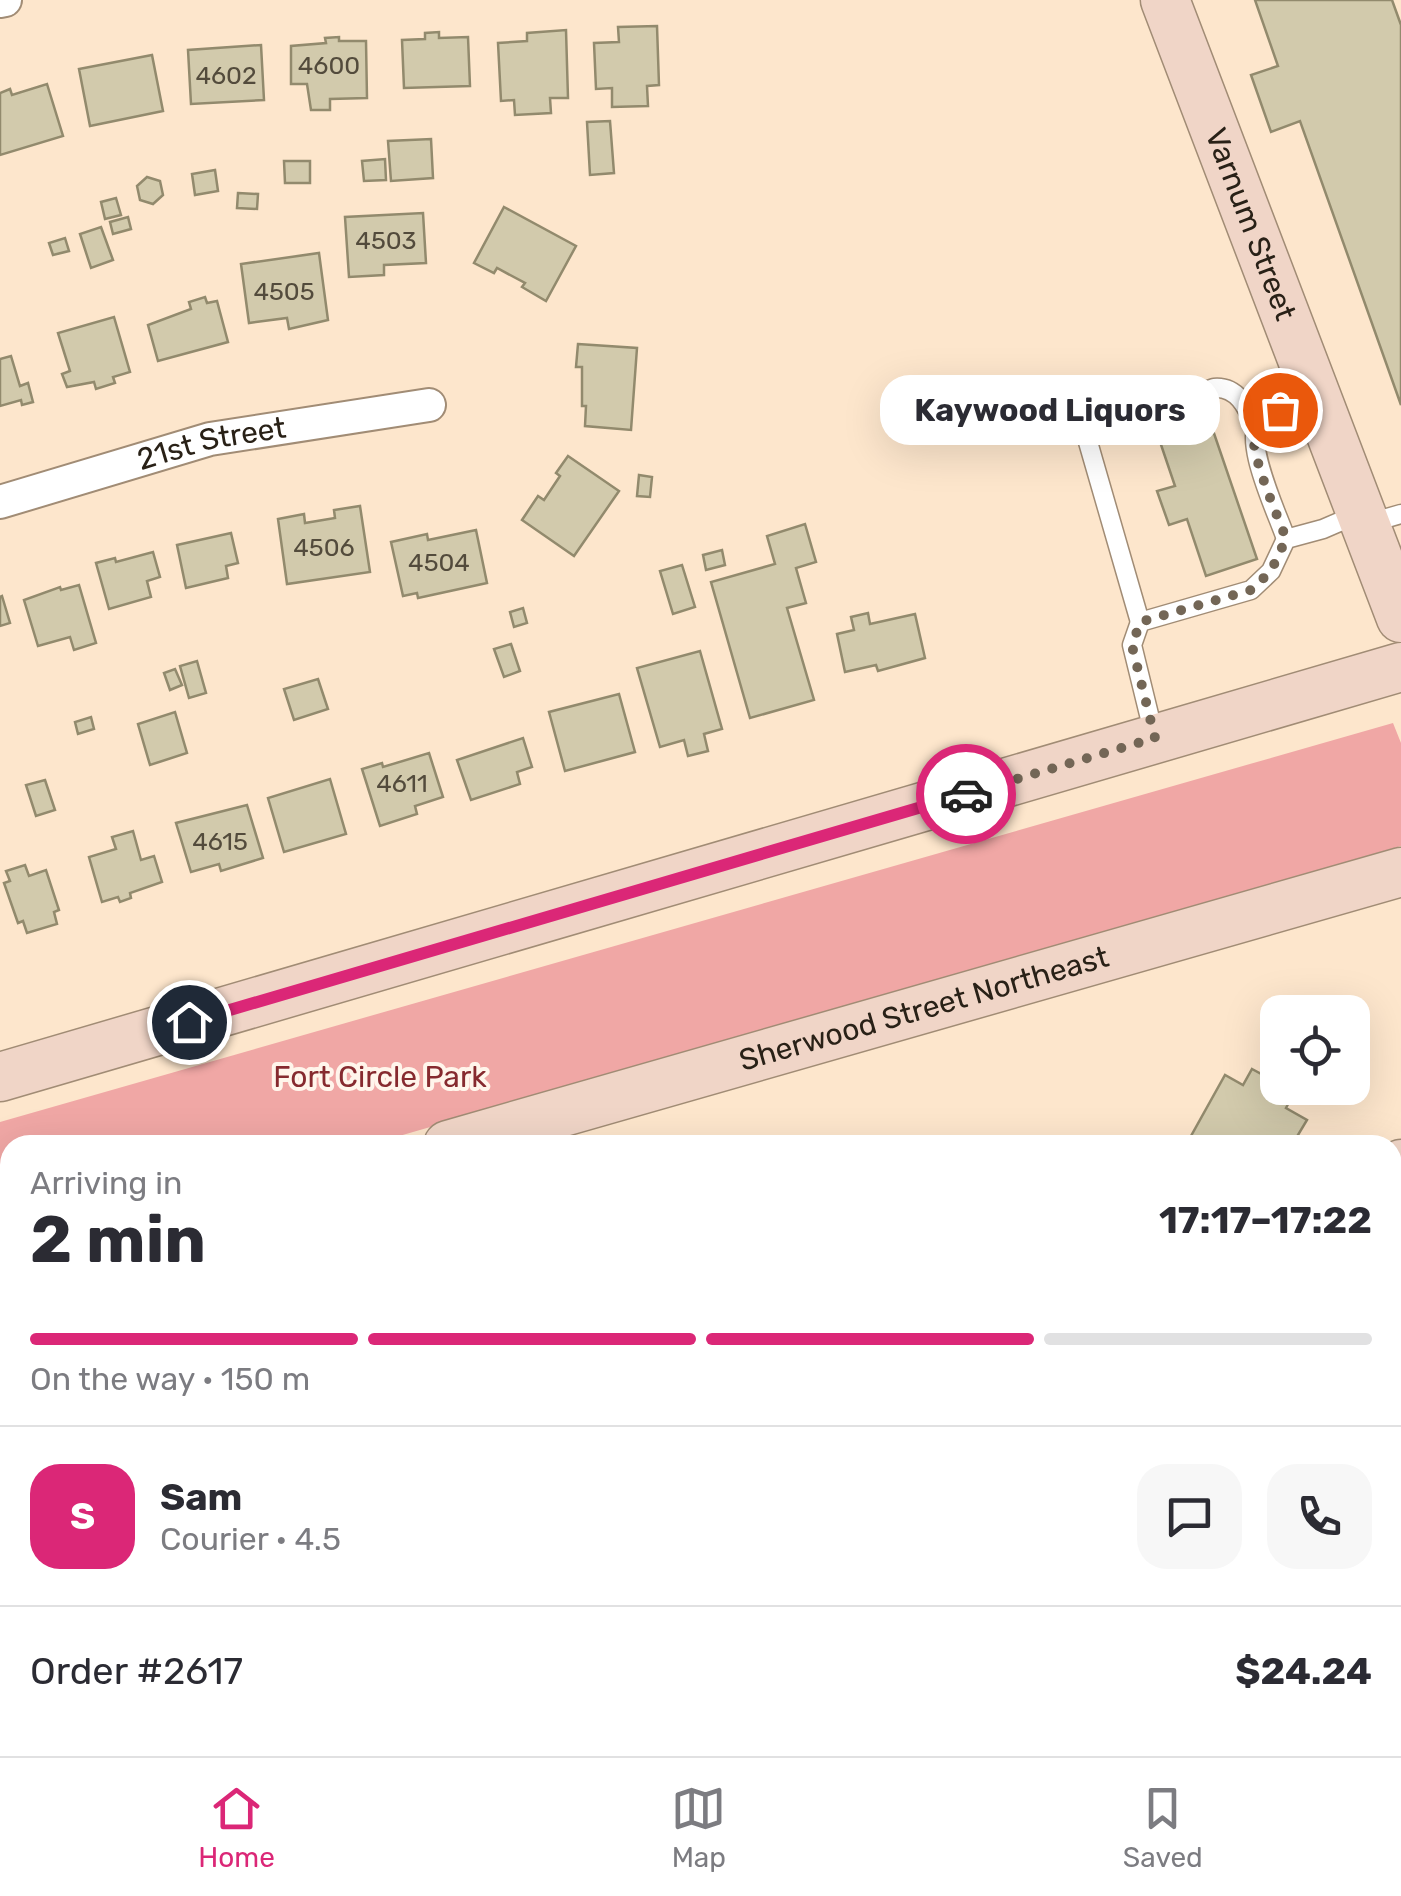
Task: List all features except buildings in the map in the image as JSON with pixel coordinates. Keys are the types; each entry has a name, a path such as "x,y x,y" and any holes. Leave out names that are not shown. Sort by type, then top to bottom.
{"street":[{"name":"Varnum Street","path":"1165,0 1316,398 1375,517 1401,618"},
{"name":"21st Street","path":"0,502 210,440 428,405"},
{"path":"0,1077 1401,667"},
{"name":"Sherwood Street Northeast","path":"483,1135 1401,872"}],"lane":[{"path":"1155,738 1132,646 1140,622 1088,442 1089,432 1225,387 1236,394 1255,426"},
{"path":"1140,622 1251,590 1271,571 1286,539 1253,444 1255,426 1263,415 1316,398"},
{"path":"1286,539 1375,517"}],"green space":[{"name":"Fort Circle Park","path":"1393,723 1401,743 1401,846 403,1135 0,1135 0,1122"}],"way so far":[{"path":"966,794 1155,738 1132,646 1140,622 1251,590 1271,571 1286,539 1253,444 1255,426 1263,415 1280,410"}],"place":[{"name":"Kaywood Liquors","path":"1280,410"}],"route":[{"path":"189,1022 966,794"}]}
